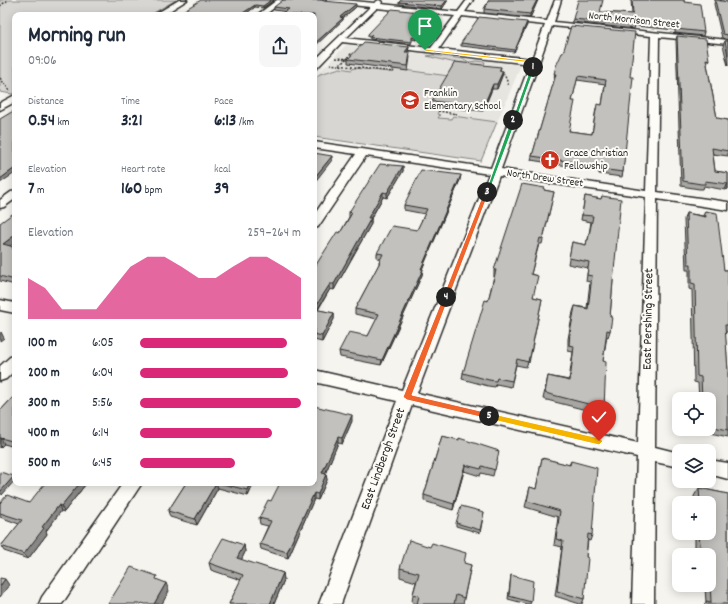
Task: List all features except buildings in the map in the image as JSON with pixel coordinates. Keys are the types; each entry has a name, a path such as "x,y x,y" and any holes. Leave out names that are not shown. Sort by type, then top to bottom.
{"street":[{"path":"163,12 184,0"},
{"path":"265,12 281,0"},
{"name":"North Morrison Street","path":"324,0 378,3 460,14 728,42"},
{"path":"434,50 470,0"},
{"name":"East Lindbergh Street","path":"330,604 407,397 495,172 534,62 558,0"},
{"path":"317,63 378,3"},
{"name":"East Pershing Street","path":"643,604 655,34"},
{"path":"341,40 534,62"},
{"path":"0,98 12,98"},
{"path":"0,107 12,99"},
{"name":"North Drew Street","path":"317,145 728,206"},
{"path":"317,220 363,152"},
{"path":"0,205 12,196"},
{"path":"0,304 12,307"},
{"path":"0,375 12,364"},
{"path":"317,377 672,458"},
{"path":"716,469 728,472"},
{"path":"50,604 131,486"}],"path":[{"path":"0,6 8,0"},
{"path":"340,65 350,54 358,55"},
{"path":"317,64 340,65 394,72 394,70"},
{"path":"342,69 345,66"},
{"path":"503,68 497,67 504,74 509,86"},
{"path":"0,78 12,95"},
{"path":"438,111 457,114"}],"shaded area":[{"path":"0,0 176,0 155,12 12,12 12,94 0,92"},
{"name":"Franklin Elementary School","path":"346,45 521,65 481,161 317,137 317,75"},
{"path":"433,55 464,59 469,62 485,62 483,68 427,56"},
{"name":"Franklin Elementary School","path":"340,68 352,70 354,68 390,72 397,69 449,76 432,105 441,107 437,114 440,115 438,118 451,119 453,116 497,122 481,161 317,137 317,76"}],"place":[{"name":"Franklin Elementary School","path":"410,100"},
{"name":"Grace Christian Fellowship","path":"550,160"}],"route":[{"path":"425,50 534,62 495,172 407,397 599,441"}]}
